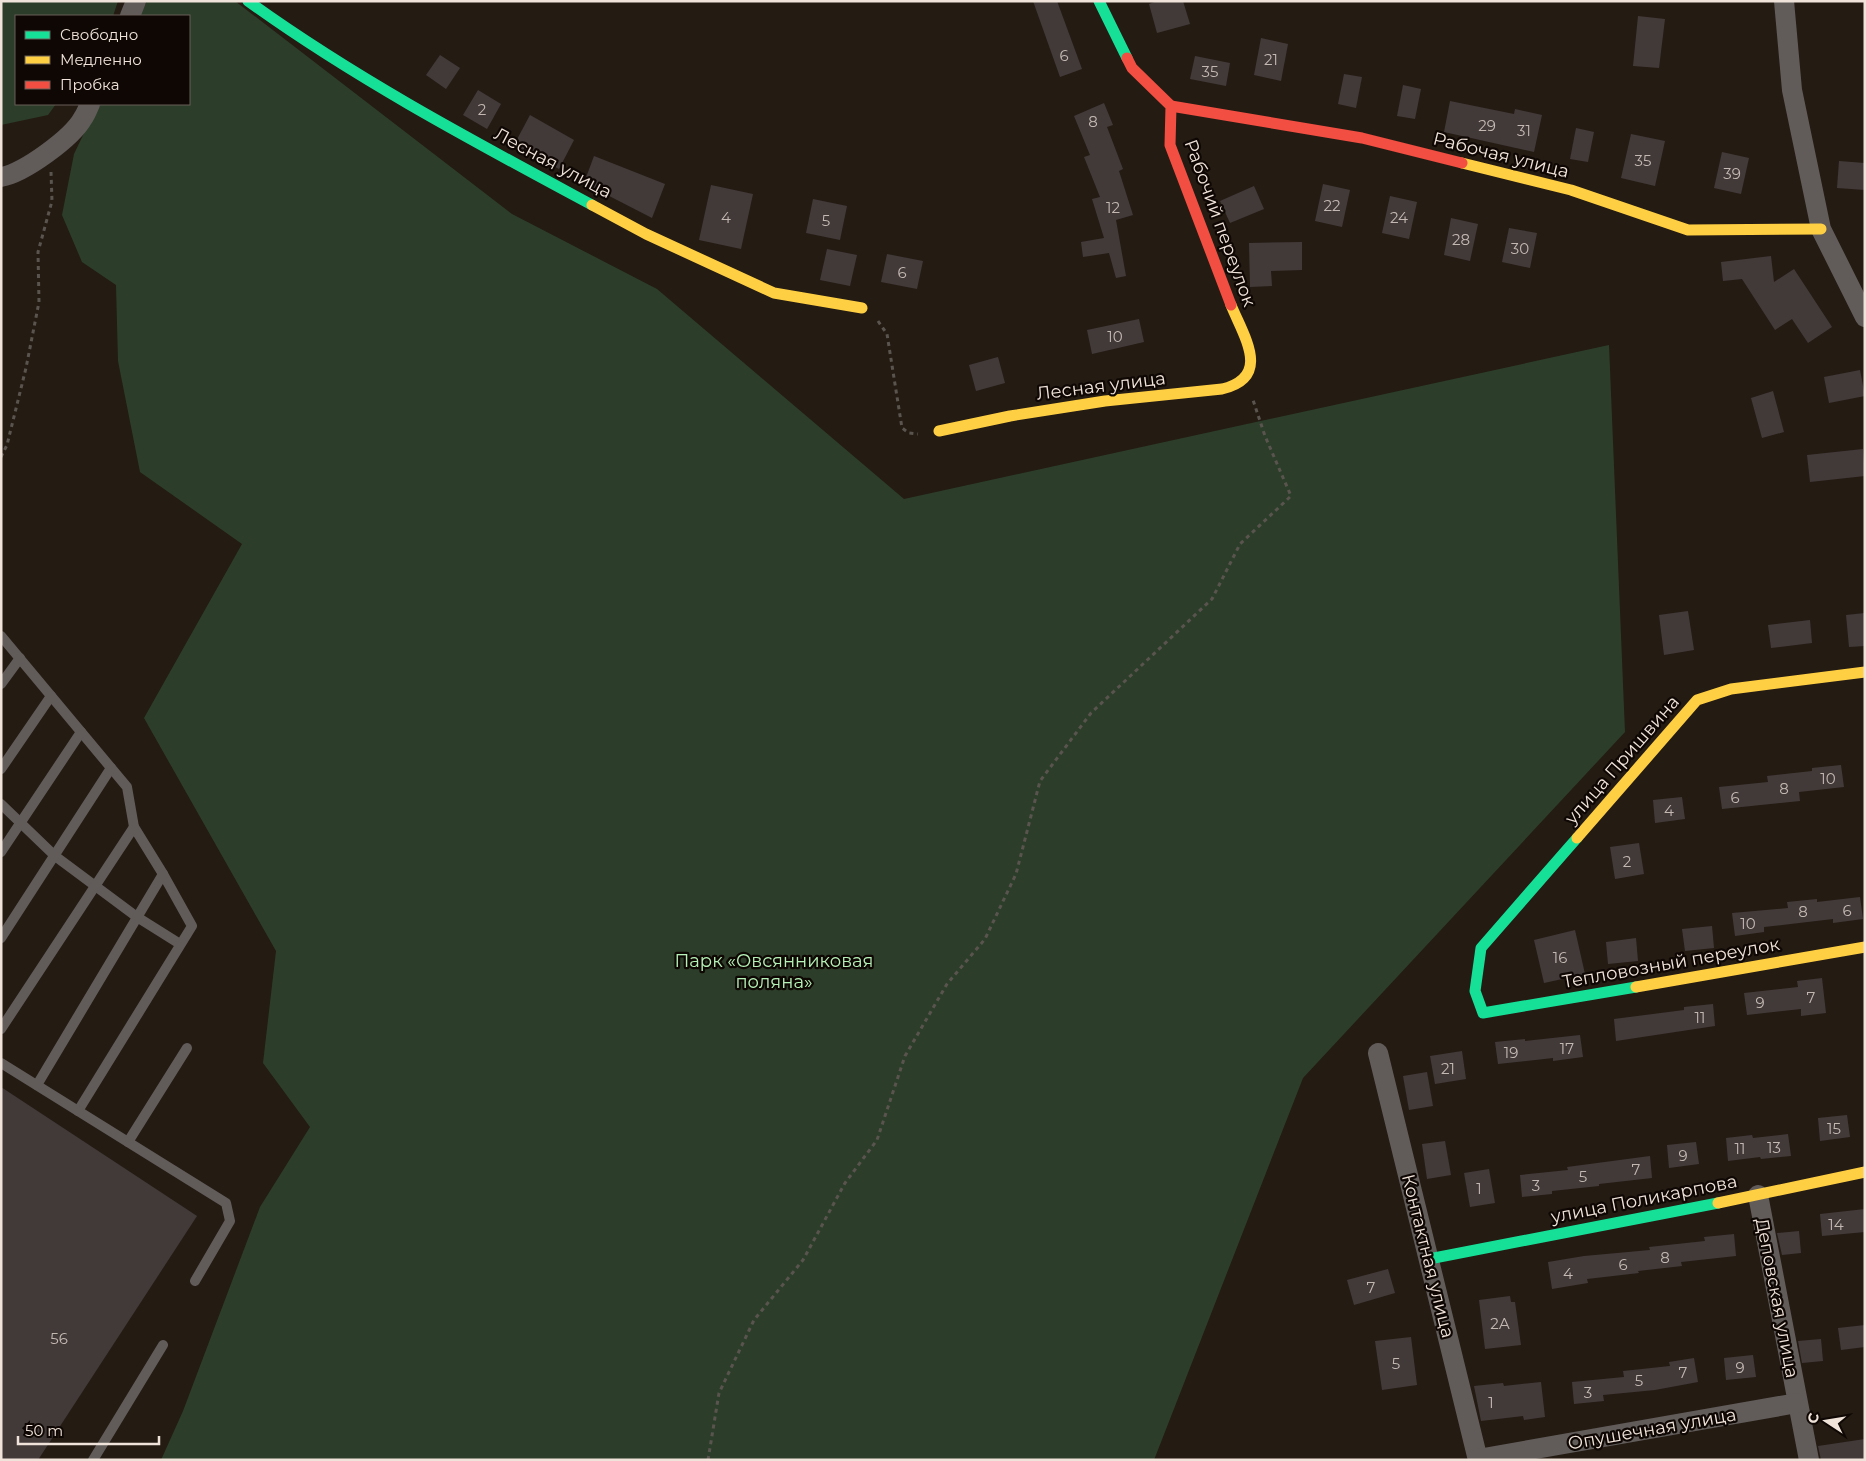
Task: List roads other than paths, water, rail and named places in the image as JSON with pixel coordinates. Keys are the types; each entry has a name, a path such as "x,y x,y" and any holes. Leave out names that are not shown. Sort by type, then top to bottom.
{"street":[{"path":"130,15 136,1"},
{"name":"Лесная улица","path":"248,1 287,29 447,127 646,234 774,293 862,308"},
{"path":"1099,1 1132,68 1171,106"},
{"path":"1784,1 1792,90 1821,229 1865,318"},
{"path":"1,177 10,175 51,152 83,120 90,105"},
{"name":"Рабочая улица","path":"1171,106 1362,138 1571,190 1688,230 1821,229"},
{"name":"Рабочий переулок","path":"1171,106 1170,145 1252,359 1248,376"},
{"name":"Лесная улица","path":"939,431 1010,416 1105,401 1222,389 1237,386 1248,376"},
{"name":"улица Пришвина","path":"1483,1013 1475,991 1481,948 1697,700 1731,689 1865,672"},
{"name":"Тепловозный переулок","path":"1483,1013 1865,947"},
{"name":"Контактная улица","path":"1378,1053 1478,1460"},
{"name":"улица Поликарпова","path":"1429,1259 1758,1195 1865,1172"},
{"name":"Деповская улица","path":"1758,1195 1809,1460"},
{"name":"Опушечная улица","path":"1478,1460 1797,1404"}],"lane":[{"path":"1,636 127,787 134,827 192,926 78,1111"},
{"path":"1,684 20,658"},
{"path":"1,769 51,696"},
{"path":"1,852 81,732"},
{"path":"1,938 111,768"},
{"path":"1,804 54,856 137,918 180,944"},
{"path":"1,1029 134,827"},
{"path":"37,1085 163,874"},
{"path":"128,1142 187,1048"},
{"path":"1,1063 226,1202 230,1221 195,1281"},
{"path":"93,1460 163,1345"}],"park label":[{"name":"Парк «Овсянниковая поляна»","path":"774,971"}]}
